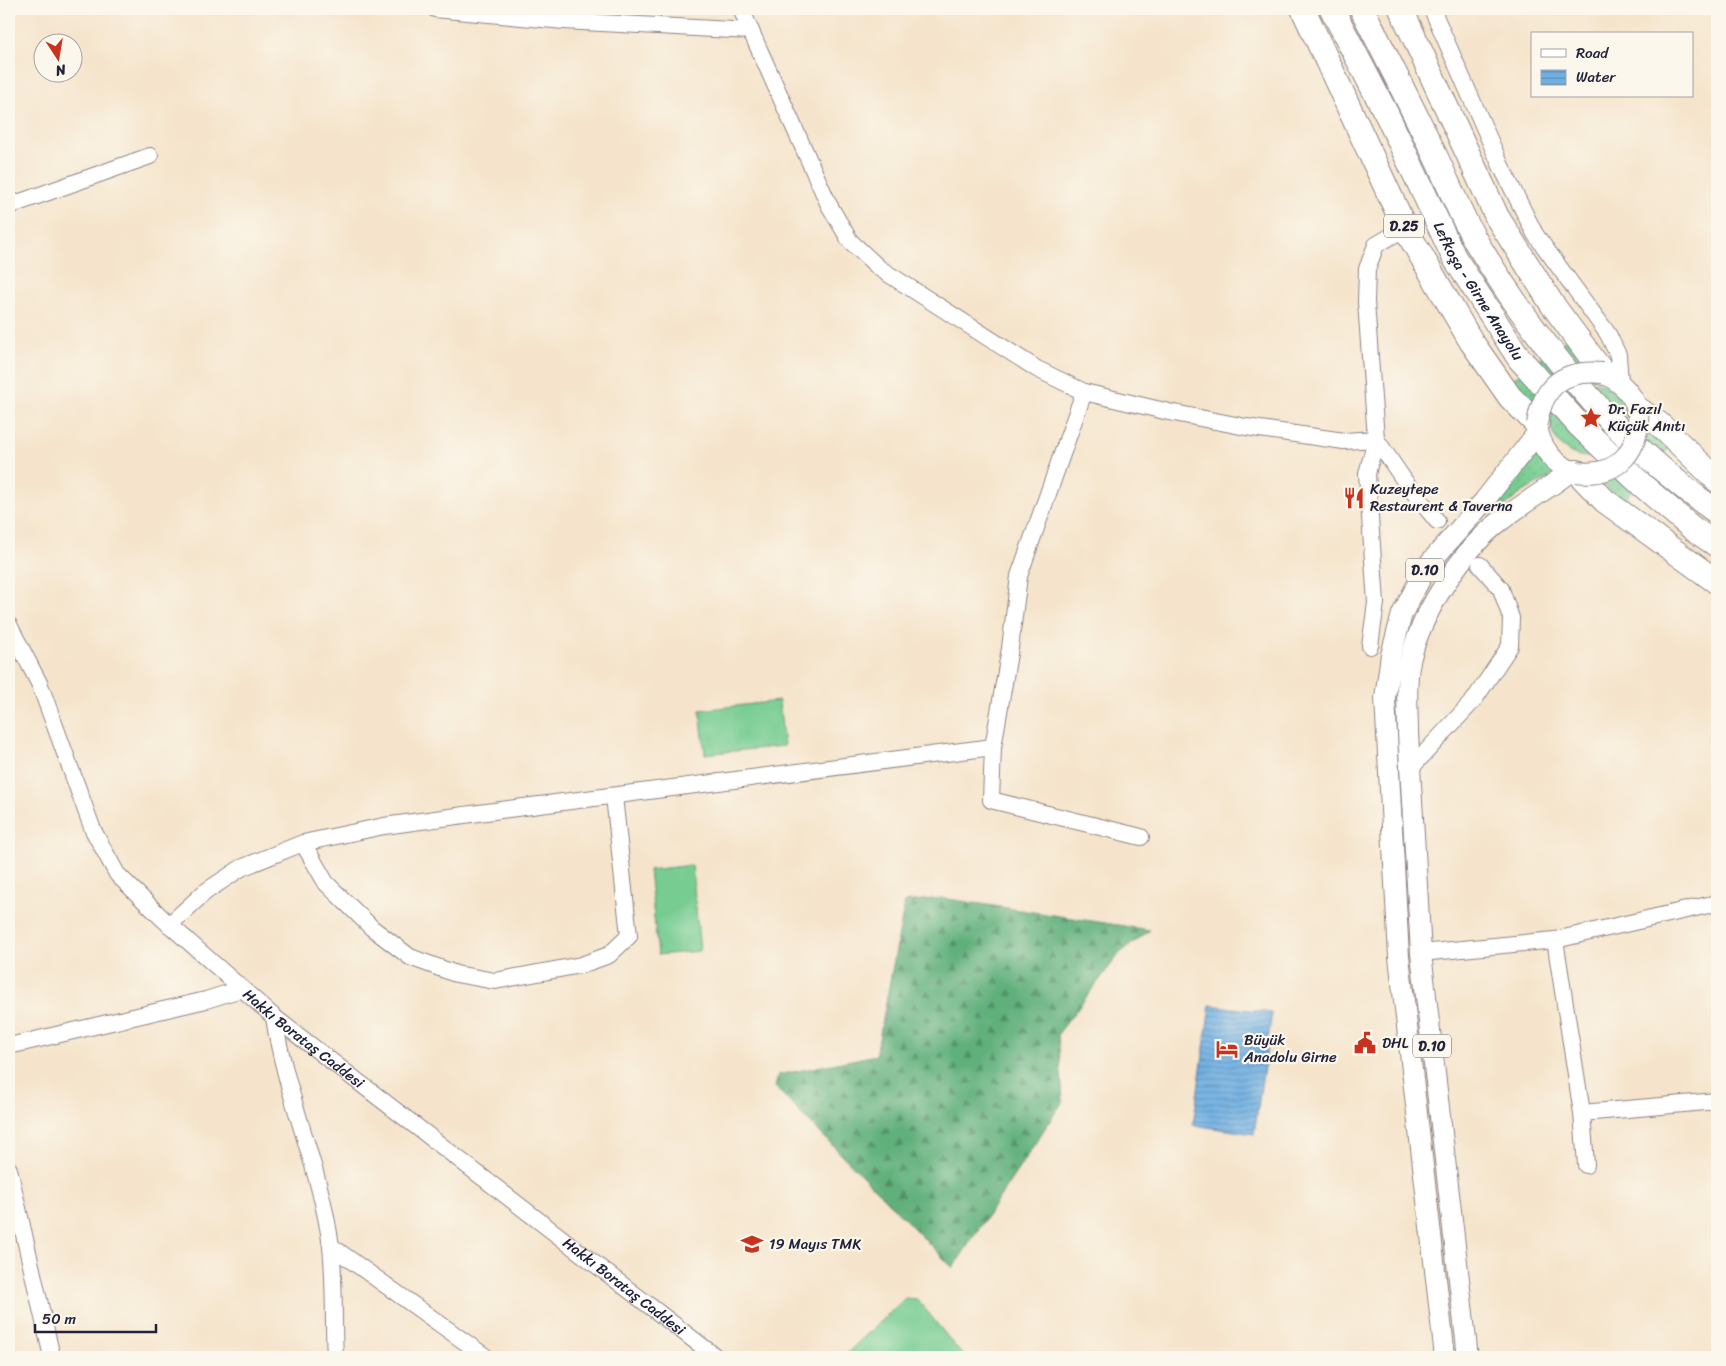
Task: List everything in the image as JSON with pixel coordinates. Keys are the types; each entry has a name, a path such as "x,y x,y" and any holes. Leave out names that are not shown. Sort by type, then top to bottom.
{"highway":[{"name":"D.25","path":"1303,9 1405,228 1471,342 1510,398 1538,428"},
{"name":"Lefkoşa - Girne Anayolu","path":"1332,9 1388,117 1454,257 1514,350 1579,425 1643,486 1692,528 1717,545"},
{"name":"Lefkoşa - Girne Anayolu","path":"1362,9 1409,101 1475,239 1542,340 1600,408 1658,464 1717,512"},
{"path":"1401,9 1497,217 1552,304 1612,378"},
{"path":"1638,409 1659,424 1717,480"},
{"path":"1574,471 1605,500 1717,582"}],"main road":[{"name":"D.10","path":"1445,1357 1399,957 1385,698 1390,655 1402,614 1427,566 1484,501 1538,428 1540,405 1550,388 1566,377 1584,371 1612,378"},
{"path":"1538,428 1544,449 1556,462 1574,471 1590,474 1608,470 1623,460 1634,445 1640,427 1638,409 1631,394 1612,378"},
{"name":"D.10","path":"1468,1357 1421,953 1407,701 1410,662 1423,622 1448,579 1474,548 1501,520 1574,471"}],"street":[{"path":"434,9 564,21 751,32"},
{"path":"741,9 829,205 850,241 879,268 1037,368 1084,392 1169,412 1246,427 1344,441 1376,439"},
{"path":"1432,9 1502,166 1536,234 1608,334 1618,355 1612,378"},
{"path":"9,206 150,156"},
{"path":"1370,646 1376,603 1367,474 1376,439 1366,302 1367,269 1376,245 1405,228"},
{"path":"1084,392 1020,576 993,747 991,800 1141,837"},
{"path":"1376,439 1406,483 1437,521"},
{"path":"1410,769 1474,700 1510,646 1511,618 1501,589 1480,565"},
{"name":"Hakkı Borataş Caddesi","path":"9,625 40,685 93,830 117,874 169,925 274,1017 716,1357"},
{"path":"169,925 205,892 241,868 303,843 384,826 993,747"},
{"path":"303,843 326,883 372,928 410,957 456,974 495,981 581,965 609,955 629,936 614,796"},
{"path":"1421,953 1555,940 1717,904"},
{"path":"1555,940 1582,1113 1586,1165"},
{"path":"9,1046 206,1000 241,989"},
{"path":"274,1017 278,1049 317,1184 331,1246 335,1357"},
{"path":"1582,1113 1717,1101"},
{"path":"9,1169 52,1357"},
{"path":"331,1246 486,1357"}],"green space":[{"path":"1566,339 1585,361 1575,363 1530,410 1509,382"},
{"path":"1588,381 1603,384 1615,392 1623,404 1626,419 1623,434 1615,446 1603,454 1588,457 1573,454 1561,446 1553,434 1550,419 1553,404 1561,392 1573,384"},
{"path":"1649,427 1669,449 1623,501 1599,482 1645,446"},
{"path":"1536,448 1559,472 1523,492 1496,512 1492,507 1513,482"},
{"path":"779,701 784,746 705,754 700,710"},
{"path":"692,865 700,951 658,955 649,870"},
{"path":"942,898 1150,930 1120,953 1058,1034 1063,1101 953,1268 775,1087 778,1075 876,1055 905,902"},
{"path":"905,1298 917,1299 964,1357 843,1357"}],"water":[{"path":"1210,1005 1272,1013 1254,1134 1193,1125"}],"place":[{"name":"Dr. Fazıl Küçük Anıtı","path":"1591,418"},
{"name":"Kuzeytepe Restaurent & Taverna","path":"1354,498"},
{"name":"DHL","path":"1365,1043"},
{"name":"Büyük Anadolu Girne","path":"1227,1049"},
{"name":"19 Mayıs TMK","path":"752,1244"}]}
